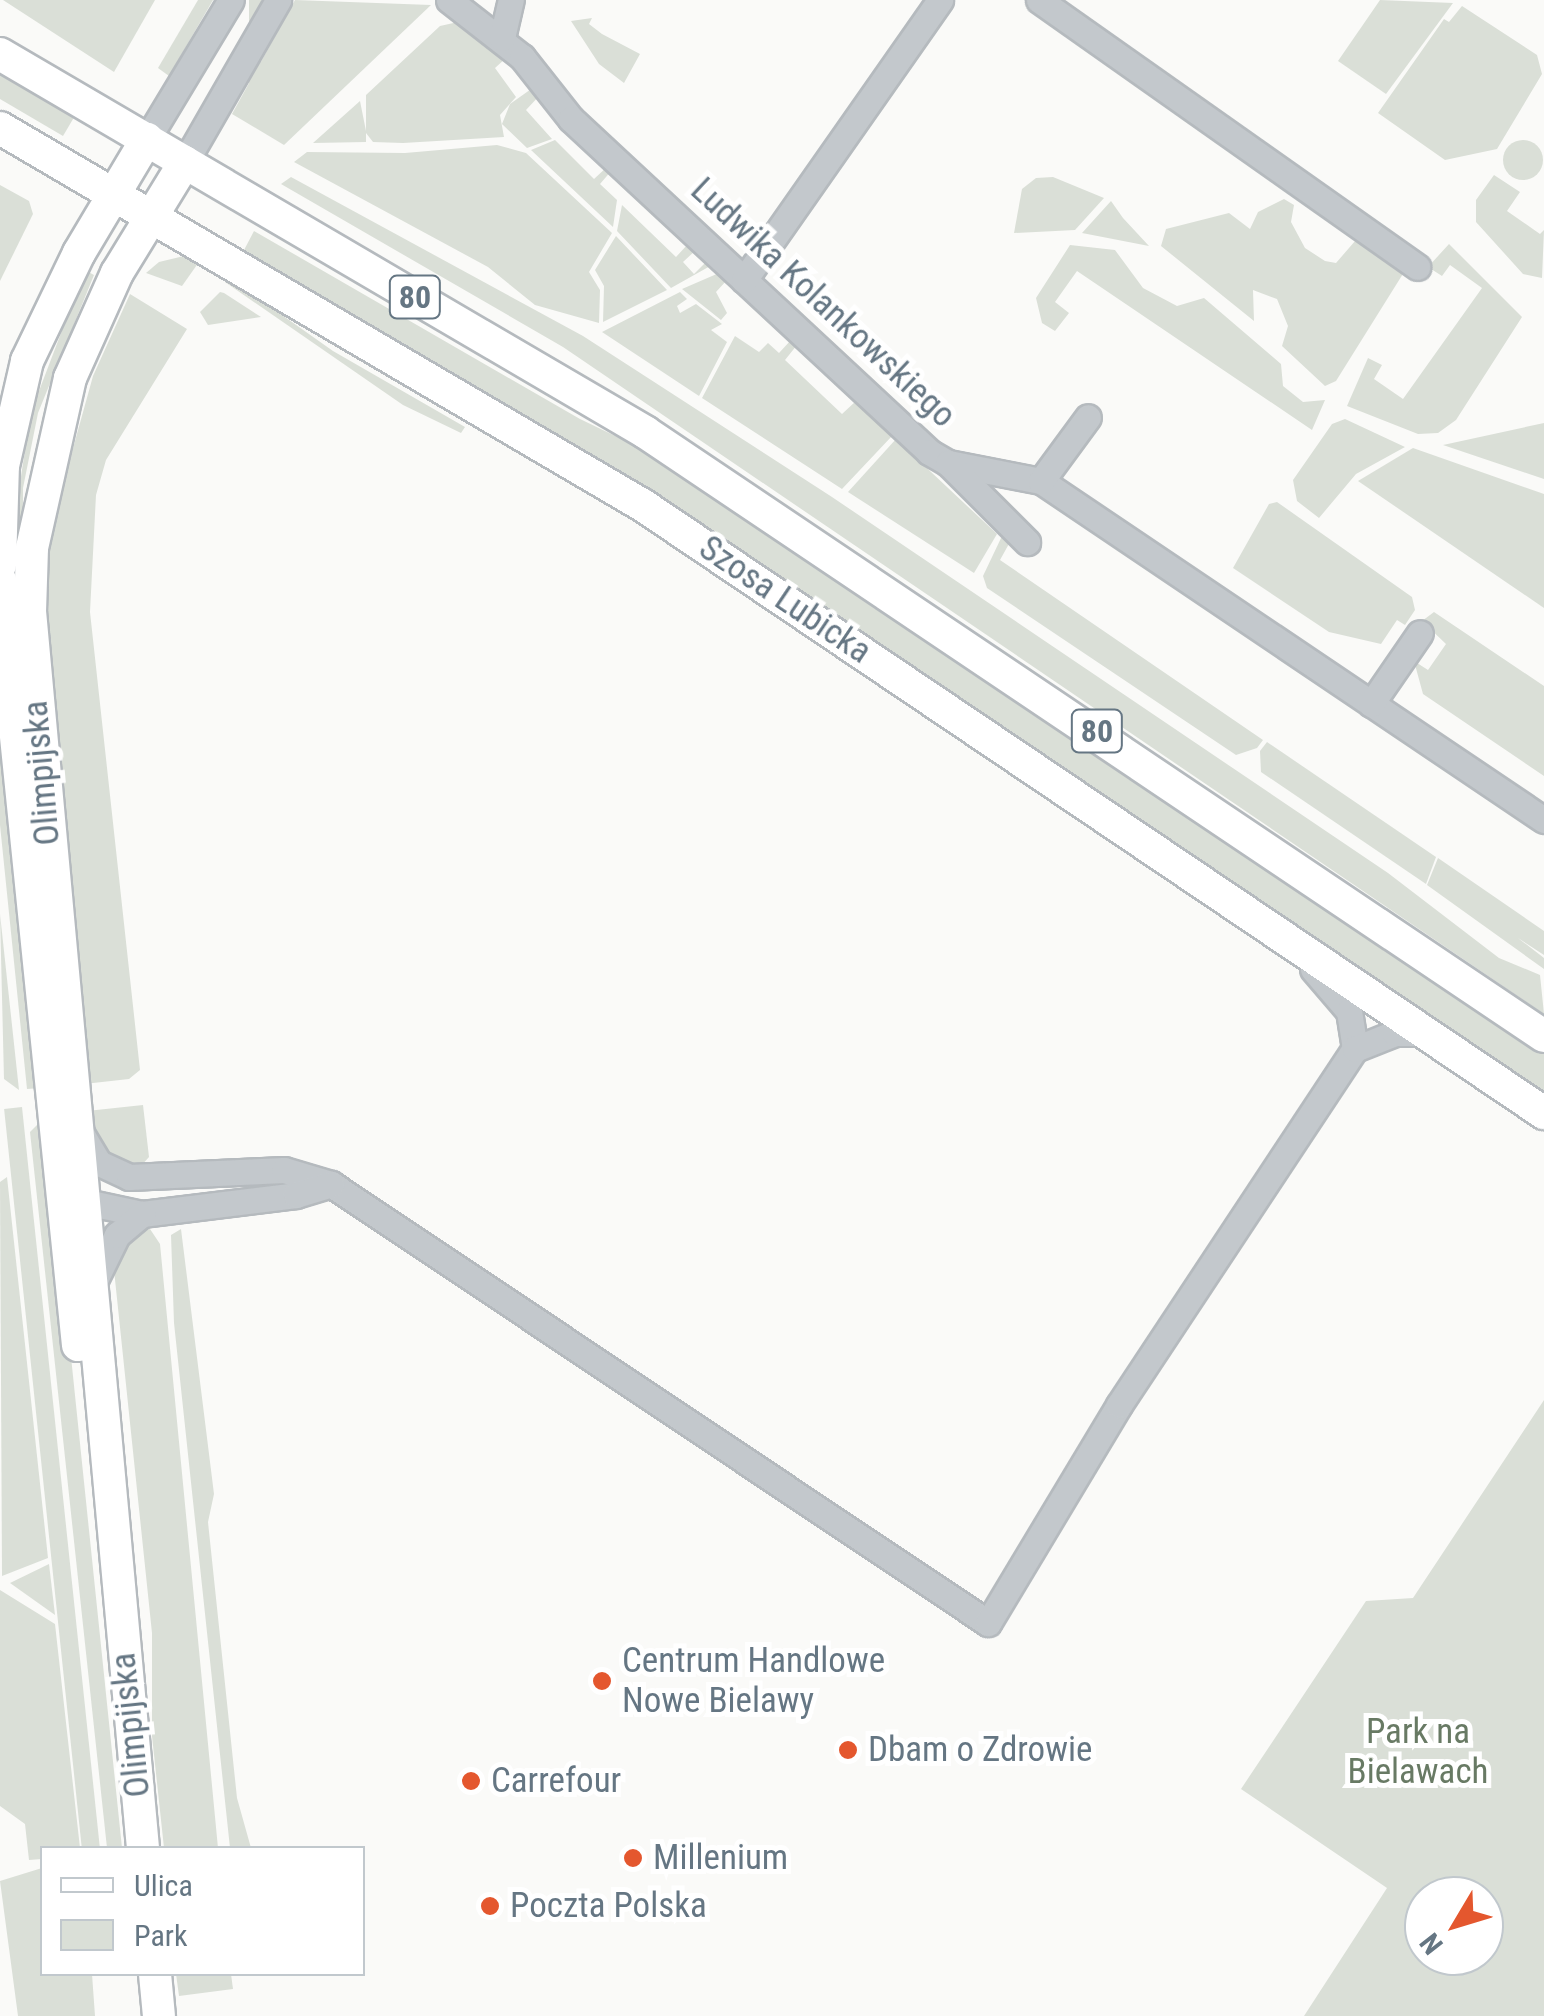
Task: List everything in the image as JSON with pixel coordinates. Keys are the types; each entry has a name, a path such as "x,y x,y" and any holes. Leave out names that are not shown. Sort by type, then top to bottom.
{"main road":[{"name":"Szosa Lubicka","path":"0,54 645,432 1544,1036"},
{"name":"Szosa Lubicka","path":"0,128 630,497 1544,1113"},
{"path":"0,565 3,466 27,361 147,139"},
{"name":"Olimpijska","path":"143,1846 86,1202 35,706 32,548 70,378 95,315 185,162"},
{"name":"Olimpijska","path":"0,580 65,1238 119,1601"},
{"path":"155,1976 159,2016"}],"street":[{"path":"147,139 231,0"},
{"name":"Olimpijska","path":"185,162 278,0"},
{"name":"Ludwika Kolankowskiego","path":"449,0 502,38 571,119 948,463 1041,482 1544,820"},
{"path":"502,38 510,0"},
{"path":"744,280 940,0"},
{"path":"1039,0 1418,267"},
{"path":"1041,482 1088,417"},
{"path":"948,463 1027,542"},
{"path":"1371,704 1420,633"},
{"path":"1282,936 1349,1011 1355,1050"},
{"path":"65,1238 86,1202 128,1178 284,1170 331,1184 988,1622 1118,1405 1355,1050 1394,1033 1425,1033"},
{"path":"79,1130 100,1163 128,1178"},
{"path":"57,1167 86,1202 142,1214 296,1194 331,1184"},
{"path":"93,1284 117,1235 142,1214"}],"green space":[{"path":"3,0 155,0 114,72"},
{"path":"198,0 213,0 169,76 158,68"},
{"path":"249,0 261,0 261,105 249,105"},
{"path":"295,0 431,5 284,145 232,114"},
{"path":"1380,0 1453,3 1386,94 1338,61"},
{"path":"1462,6 1537,55 1542,74 1497,149 1445,160 1378,113 1444,19 1449,22"},
{"path":"592,18 589,24 602,34 640,54 624,83 599,64 571,21"},
{"path":"458,22 506,58 495,68 516,97 500,115 504,137 403,143 373,142 366,133 366,142 313,143 360,101 366,131 366,95 440,26"},
{"path":"0,70 76,114 63,136 0,99"},
{"path":"534,87 540,95 526,110 552,139 527,148 502,124 510,104"},
{"path":"555,140 594,179 608,166 612,170 600,184 617,200 613,227 531,150"},
{"path":"1523,140 1537,146 1543,160 1537,174 1523,180 1509,174 1503,160 1509,146"},
{"path":"497,145 526,153 612,233 589,272 600,290 599,323 535,305 488,267 294,162 307,152 405,153"},
{"path":"1494,175 1520,192 1507,211 1540,234 1544,230 1542,278 1523,274 1476,222 1476,200"},
{"path":"291,177 583,336 832,497 1388,873 1499,958 1540,975 1544,1014 563,347 281,184"},
{"path":"1053,177 1104,198 1075,230 1014,233 1022,189 1036,178"},
{"path":"0,185 29,201 33,214 0,281"},
{"path":"1284,199 1294,205 1291,222 1305,248 1325,261 1336,263 1362,233 1406,269 1336,381 1325,386 1282,346 1288,326 1277,299 1253,290 1254,321 1161,246 1166,229 1229,213 1250,229 1258,212"},
{"path":"1111,201 1123,218 1149,246 1082,233"},
{"path":"622,205 676,257 688,244 696,250 683,262 694,274 707,261 712,265 671,288 617,231"},
{"path":"254,231 580,419 661,458 1544,1050 1544,1096 638,484 243,252"},
{"path":"616,236 667,290 603,322 604,286 595,270"},
{"path":"1449,244 1522,317 1456,420 1438,433 1418,434 1347,406 1368,358 1382,365 1374,379 1403,399 1482,288 1450,265 1442,276 1428,267"},
{"path":"1070,245 1115,250 1143,288 1177,306 1204,298 1281,364 1283,386 1303,402 1325,400 1312,430 1077,271 1055,302 1069,313 1055,331 1042,323 1036,298"},
{"path":"184,256 199,262 182,286 146,273 159,262"},
{"path":"85,270 94,275 38,413 23,488 23,569 17,569 19,489 31,412"},
{"path":"719,273 727,280 716,292 727,313 721,320 682,289"},
{"path":"228,277 333,351 465,427 461,433 403,405 225,282"},
{"path":"220,292 261,317 208,325 200,312"},
{"path":"680,292 687,299 677,306 680,313 696,304 722,324 711,330 727,342 699,396 602,332"},
{"path":"130,294 187,329 106,460 96,495 90,612 140,1070 129,1079 84,1084 42,689 44,553 93,376"},
{"path":"735,336 759,352 768,343 779,353 791,340 797,345 785,360 842,414 856,401 892,436 842,489 702,398"},
{"path":"1345,419 1405,447 1356,474 1319,518 1297,501 1293,480 1332,424"},
{"path":"1544,423 1544,479 1443,445"},
{"path":"896,439 997,534 974,573 848,492"},
{"path":"1413,448 1544,494 1544,608 1358,481"},
{"path":"1277,502 1412,597 1415,610 1405,625 1397,620 1381,644 1329,632 1233,568 1269,504"},
{"path":"1002,536 1010,542 1000,560 1263,740 1257,748 1236,755 987,588 983,576"},
{"path":"1434,612 1544,686 1544,776 1423,694 1414,661 1428,670 1446,644 1422,621"},
{"path":"0,690 41,1088 27,1089 0,825"},
{"path":"1267,742 1436,857 1426,884 1261,772 1260,751"},
{"path":"1438,858 1544,931 1544,955 1518,938 1544,958 1544,969 1427,885"},
{"path":"0,914 19,1090 4,1079"},
{"path":"143,1105 149,1157 140,1167 120,1164 92,1140 87,1111"},
{"path":"22,1107 100,1846 82,1846 4,1109"},
{"path":"46,1116 122,1846 107,1846 30,1132"},
{"path":"7,1177 48,1558 2,1576 0,1182"},
{"path":"150,1229 160,1244 218,1846 164,1846 152,1736 152,1633 114,1270 121,1249 138,1231"},
{"path":"181,1229 214,1494 208,1522 237,1798 250,1846 230,1846 174,1323 171,1235"},
{"name":"Park na Bielawach","path":"1544,1400 1544,2016 1304,2016 1387,1888 1241,1789 1366,1601 1413,1598"},
{"path":"49,1564 55,1615 10,1583"},
{"path":"0,1590 55,1624 80,1846 40,1846 40,1859 29,1860 25,1824 0,1806"},
{"path":"40,1869 40,1976 92,1976 95,2016 18,2016 0,1881"},
{"path":"176,1976 231,1976 233,1989 179,1996"}],"place":[{"name":"Centrum Handlowe Nowe Bielawy","path":"602,1681"},
{"name":"Dbam o Zdrowie","path":"848,1750"},
{"name":"Carrefour","path":"471,1781"},
{"name":"Millenium","path":"633,1858"},
{"name":"Poczta Polska","path":"490,1906"}]}
